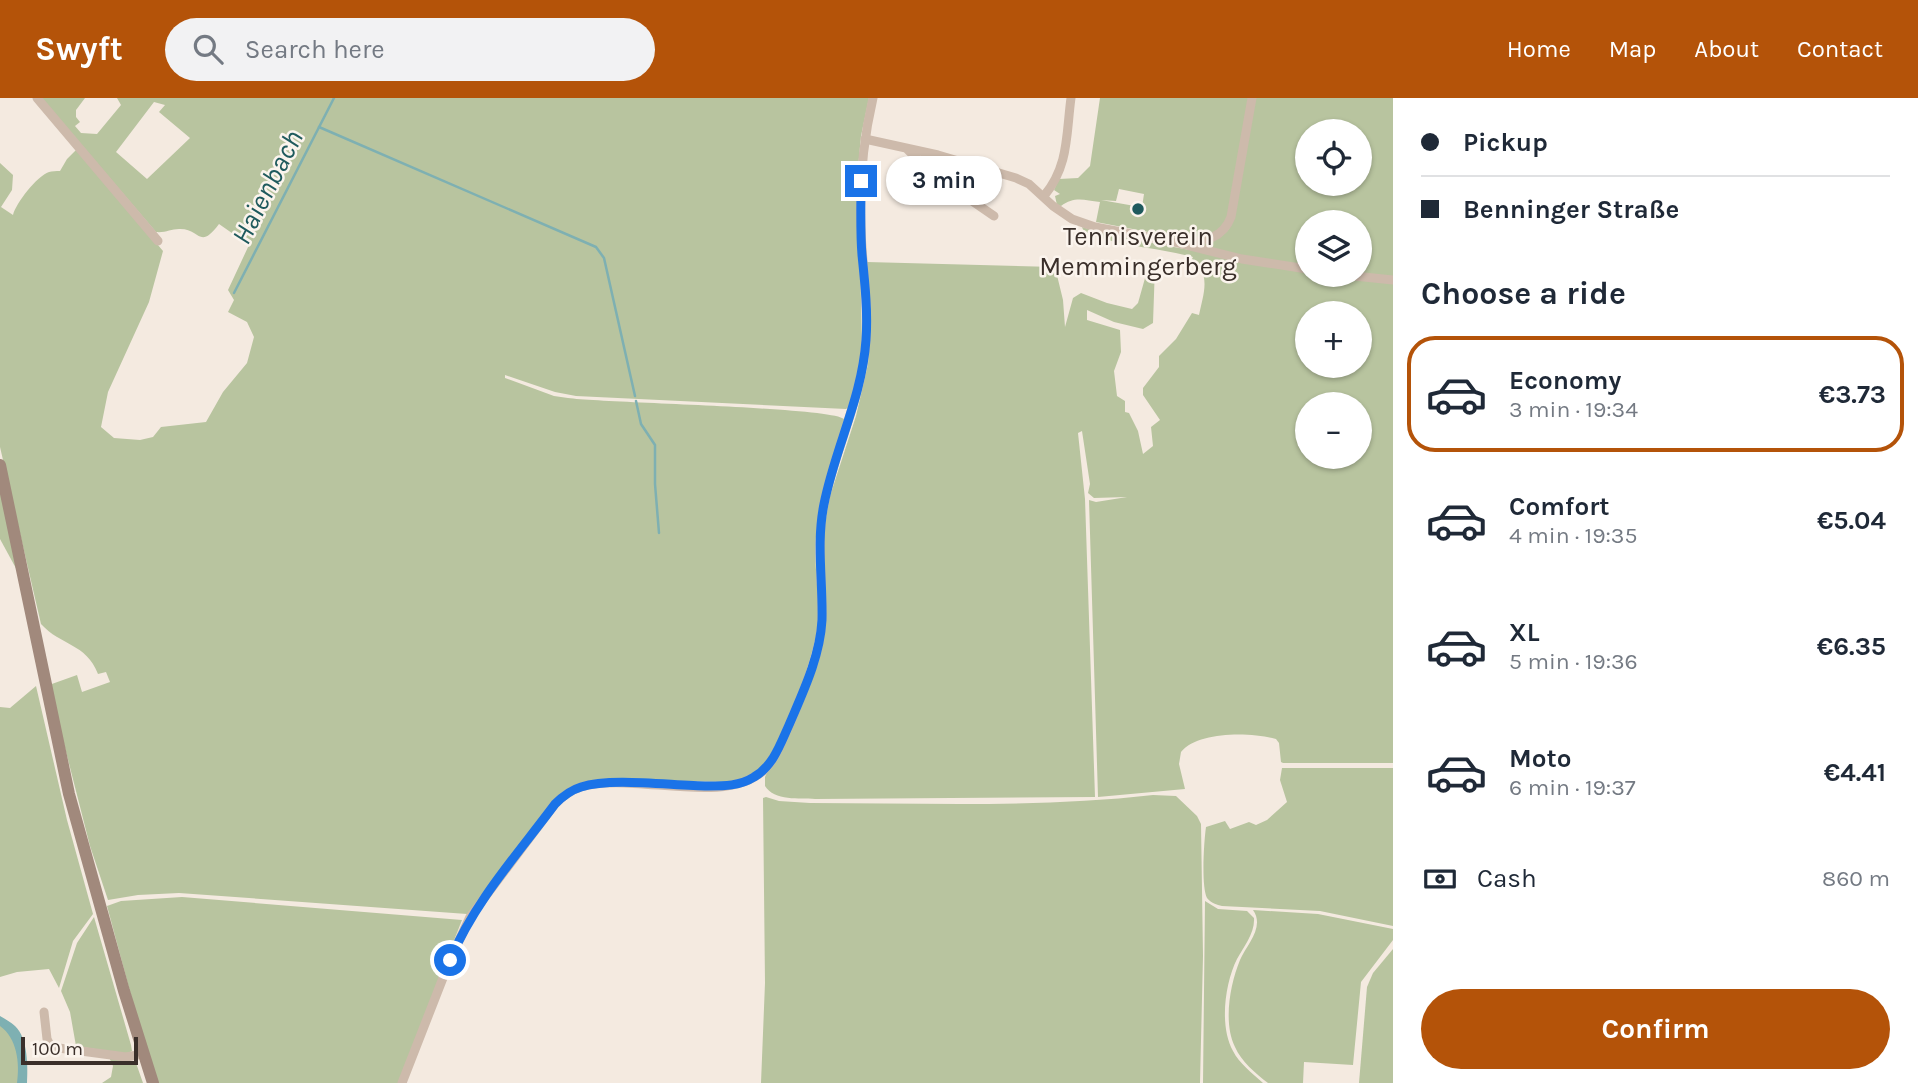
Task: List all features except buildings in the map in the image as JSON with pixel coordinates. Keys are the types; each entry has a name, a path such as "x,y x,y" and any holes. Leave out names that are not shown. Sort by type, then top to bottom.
{"main road":[{"path":"0,465 69,794 153,1083"}],"street":[{"path":"37,98 158,241"},
{"path":"402,1083 442,979 470,917 555,804 579,787 603,783 726,786 752,778 768,766 786,732 816,657 821,627 819,548 823,506 832,470 857,397 865,350 867,317 860,210 866,139 873,98"},
{"path":"1044,196 1059,176 1063,162 1071,98"},
{"path":"1174,242 1204,240 1218,236 1227,229 1252,98"},
{"path":"866,139 1003,173 1030,184 1053,206 1072,219 1095,227 1174,242 1242,259 1295,267"},
{"path":"906,148 933,174 994,216"},
{"path":"1372,278 1393,280"},
{"path":"44,1012 47,1039 51,1047 126,1057 143,1055"}],"green space":[{"path":"41,98 85,98 76,110 76,117 80,122 75,126 81,133 97,134 121,105 117,98 869,98 858,168 862,344 858,374 849,407 846,409 576,396 555,392 505,375 505,378 554,396 568,398 800,411 844,419 840,446 817,528 816,638 787,723 768,759 759,770 730,782 606,780 571,787 467,914 179,893 108,900 90,846 49,685 77,675 82,692 110,682 106,672 98,674 80,650 41,624 0,447 0,163 13,175 12,190 1,207 13,215 33,184 49,172 60,171 77,149 163,251 149,302 108,392 101,427 114,438 140,440 153,437 161,427 206,422 223,392 247,363 254,337 247,322 228,312 234,300 228,290 249,245 219,224 203,237 186,230 156,232","holes":["154,102 165,105 159,112 190,138 147,179 116,152"]},
{"path":"1100,98 1250,98 1228,220 1217,234 1185,239 1096,222 1100,202 1075,200 1057,205 1055,196 1060,194 1054,190 1059,179 1078,178 1090,166","holes":["1119,189 1144,194 1142,207 1146,208 1101,200 1116,201"]},
{"path":"1255,98 1393,98 1393,278 1372,275 1372,210 1295,210 1295,265 1196,245 1219,238 1233,221"},
{"path":"1082,227 1110,235 1295,270 1295,287 1372,287 1372,280 1393,283 1393,763 1283,763 1276,739 1253,735 1226,735 1200,740 1181,752 1179,764 1185,789 1098,797 1089,500 1096,502 1127,497 1094,498 1088,493 1090,484 1082,431 1078,433 1085,499 1095,797 815,799 788,798 774,794 765,786 765,777 815,670 824,529 830,496 856,416 868,364 871,316 867,262 1055,267 1063,300 1065,327 1073,298 1081,293 1132,309 1138,303 1149,264 1155,266 1153,323 1143,329 1114,322 1087,310 1087,320 1120,330 1121,352 1114,371 1117,396 1125,401 1125,412 1129,413 1138,431 1143,454 1153,446 1151,427 1160,420 1143,395 1143,388 1159,367 1159,356 1176,339 1192,313 1199,315 1204,278 1193,257 1084,232"},
{"path":"0,485 18,572 0,539"},
{"path":"36,686 67,820 93,914 73,941 59,988 49,969 17,972 0,977 0,707 10,708"},
{"path":"1282,768 1393,768 1393,926 1320,911 1222,906 1207,898 1204,874 1206,827 1225,821 1230,829 1249,822 1256,825 1267,820 1287,802 1280,780"},
{"path":"1153,795 1176,796 1197,816 1201,824 1203,956 1200,1083 761,1083 765,983 763,798 810,803 982,804 1067,802"},
{"path":"182,897 462,920 398,1083 158,1083 142,1036 107,906 121,901"},
{"path":"1205,901 1218,909 1247,911 1254,918 1251,934 1229,980 1225,1017 1233,1051 1242,1064 1263,1083 1203,1083"},
{"path":"1253,910 1318,914 1393,929 1393,940 1361,982 1353,1065 1304,1062 1303,1083 1268,1083 1249,1067 1238,1052 1229,1027 1229,1004 1236,970 1256,929"},
{"path":"94,917 131,1045 132,1051 126,1054 76,1046 70,1012 61,991 77,943"},
{"path":"1393,949 1393,1083 1359,1083 1367,987 1373,973"},
{"path":"0,1020 21,1046 19,1083 0,1083"},
{"path":"108,1055 136,1063 143,1083 102,1083 111,1077 113,1066"}],"water":[{"path":"0,1016 15,1026 25,1045 27,1083 17,1083 18,1067 14,1044 0,1026"}],"waterway":[{"name":"Haienbach","path":"234,293 334,98"},
{"path":"319,127 596,247 604,258 635,396"},
{"path":"636,401 641,424 655,445 659,533"}],"place":[{"name":"Tennisverein Memmingerberg","path":"1138,209"}],"route":[{"path":"450,960 470,917 482,899 555,804 566,794 579,787 603,783 726,786 745,782 761,773 773,759 794,713 818,646 822,619 819,548 823,506 832,470 854,407 864,361 867,317 862,255 861,181"}]}
